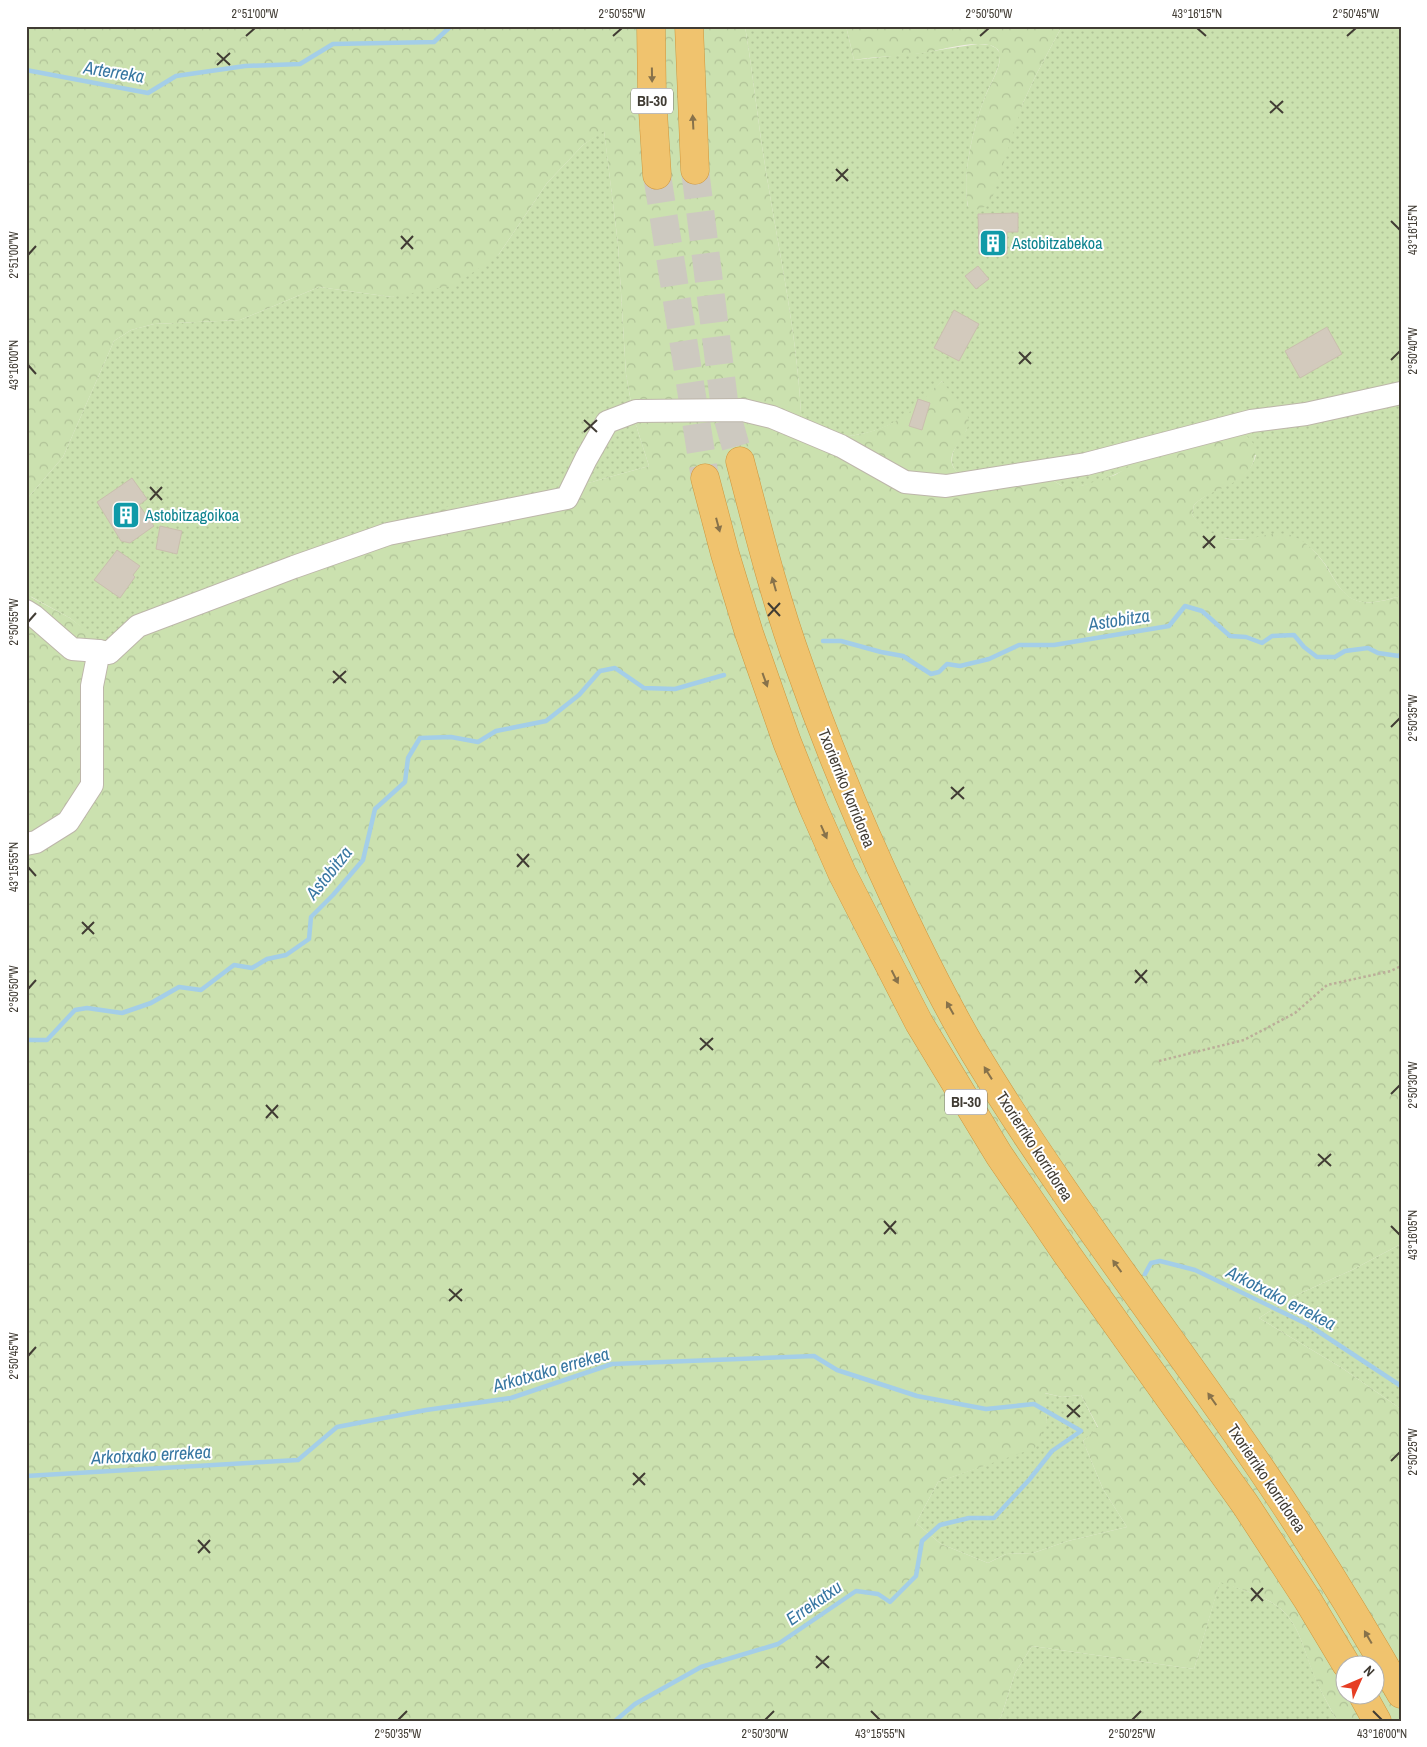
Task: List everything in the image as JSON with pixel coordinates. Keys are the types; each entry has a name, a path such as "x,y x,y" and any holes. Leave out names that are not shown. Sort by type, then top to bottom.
{"highway":[{"name":"BI-30","path":"651,26 652,96 657,175"},
{"name":"BI-30","path":"688,26 695,170"},
{"name":"Txorierriko korridorea","path":"740,462 770,572 799,666 868,841 932,974 974,1050 1028,1136 1094,1234 1273,1486 1335,1581 1401,1694"},
{"name":"Txorierriko korridorea","path":"705,478 725,554 749,633 787,742 842,873 919,1023 999,1155 1066,1253 1245,1504 1307,1599 1340,1654"},
{"path":"1368,1704 1377,1721"}],"street":[{"path":"26,612 34,616 72,649 109,653 138,626 388,534 567,498 608,422 636,411 743,410 772,417 841,446 905,482 946,486 1086,464 1251,421 1306,414 1401,392"},
{"path":"26,844 36,842 68,822 92,785 92,686 99,651"}],"path":[{"path":"1159,1060 1244,1040 1295,1013 1327,985 1391,971 1401,966"}],"green space":[{"path":"26,26 745,26 766,170 792,323 797,361 802,438 861,434 888,425 902,418 915,408 942,381 961,403 968,417 966,431 953,452 953,466 959,474 1049,478 1062,486 1081,486 1115,475 1160,448 1236,430 1250,439 1255,450 1252,465 1239,479 1194,505 1192,514 1199,523 1211,532 1236,540 1275,534 1293,536 1306,544 1317,555 1344,593 1350,597 1363,602 1372,602 1401,596 1401,1244 1352,1270 1292,1297 1259,1318 1342,1368 1401,1409 1401,1721 1337,1721 1315,1679 1295,1628 1284,1612 1264,1598 1220,1582 1194,1669 1032,1646 1015,1673 1001,1717 996,1721 26,1721 26,584 31,597 70,618 104,644 242,597 449,506 468,502 520,502 649,466 634,419 626,374 618,244 604,131 583,145 547,183 499,254 455,285 392,297 319,287 240,320 154,324 131,330 114,341 63,457 26,500","holes":["1045,1393 1062,1397 1081,1395 1098,1427 1083,1441 1103,1489 1127,1527 1068,1541 1033,1553 1006,1554 988,1563 941,1544 916,1523 938,1482 1035,1448 1047,1422"]},
{"path":"745,26 846,26 854,60 920,53 978,44 990,45 996,48 1000,53 999,64 981,109 970,151 966,180 968,207 1012,132 1036,75 1062,26 1401,26 1401,596 1372,602 1362,602 1349,597 1344,593 1317,554 1291,536 1285,534 1247,539 1222,538 1200,526 1192,514 1194,505 1202,498 1246,473 1256,455 1127,469 1098,482 1081,486 1062,486 1049,478 959,474 954,469 952,457 956,446 967,429 942,381 915,409 888,425 861,434 802,438 797,361 792,323 766,170"},
{"path":"846,26 1062,26 1023,103 990,205 970,212 966,186 969,154 981,109 998,68 1000,54 998,50 989,45 974,44 929,52 854,60"},
{"path":"604,130 618,244 626,374 634,419 649,466 520,502 103,645 70,618 30,596 26,584 26,500 63,457 114,341 131,330 154,324 240,320 319,287 392,297 499,254 547,183 583,145"},
{"path":"1401,1244 1401,1409 1342,1368 1259,1318 1292,1297 1352,1270"},
{"path":"1044,1393 1062,1397 1081,1395 1098,1428 1083,1441 1103,1489 1127,1527 1068,1541 1033,1553 1006,1554 988,1563 941,1544 916,1523 938,1482 985,1465 1047,1422"},
{"path":"1220,1581 1264,1598 1284,1612 1300,1636 1318,1685 1337,1721 996,1721 1001,1717 1015,1673 1032,1646 1194,1669"}],"building":[{"name":"Astobitzabekoa","path":"1018,213 1018,232 1007,232 1007,254 979,254 978,214"},
{"path":"978,266 989,279 976,289 965,276"},
{"path":"954,310 979,324 959,361 934,348"},
{"path":"1327,327 1342,354 1300,378 1285,351"},
{"path":"918,399 930,403 922,430 909,426"},
{"name":"Astobitzagoikoa","path":"132,478 147,499 139,505 154,526 130,543 121,541 97,502"},
{"path":"160,526 182,531 177,554 156,549"},
{"path":"117,550 140,566 133,575 135,577 120,598 94,580"}],"waterway":[{"name":"Arterreka","path":"26,70 148,93 176,76 245,66 300,64 333,44 434,42 451,26"},
{"name":"Astobitza","path":"823,641 841,641 903,656 931,674 939,672 947,664 960,666 989,659 1019,645 1054,645 1169,626 1185,606 1202,611 1230,636 1246,637 1262,643 1272,636 1294,635 1304,647 1317,657 1335,657 1345,651 1368,648 1378,653 1399,656 1401,654"},
{"name":"Astobitza","path":"26,1040 47,1040 75,1010 87,1008 122,1013 151,1003 179,987 201,990 234,965 252,968 267,959 286,955 309,939 311,917 363,860 375,809 405,782 408,758 420,738 451,737 478,742 496,731 546,721 579,695 600,671 615,668 644,688 675,689 724,675"},
{"name":"Arkotxako errekea","path":"1145,1274 1151,1263 1160,1261 1195,1270 1307,1324 1401,1386"},
{"name":"Arkotxako errekea","path":"26,1476 298,1460 337,1427 426,1410 511,1398 612,1364 814,1356 837,1370 917,1396 986,1409 1034,1404 1081,1431 1052,1451 1029,1480 994,1518 969,1518 940,1525 922,1541 916,1576 890,1602 878,1594 856,1591 778,1644 701,1667 635,1704 615,1721"}],"tunnel":[{"path":"695,170 725,409 740,461"},
{"path":"657,175 705,478"}],"place":[{"name":"Astobitzabekoa","path":"993,243"},
{"name":"Astobitzagoikoa","path":"126,515"}],"water label":[{"name":"Errekatxu","path":"814,1603"}]}
